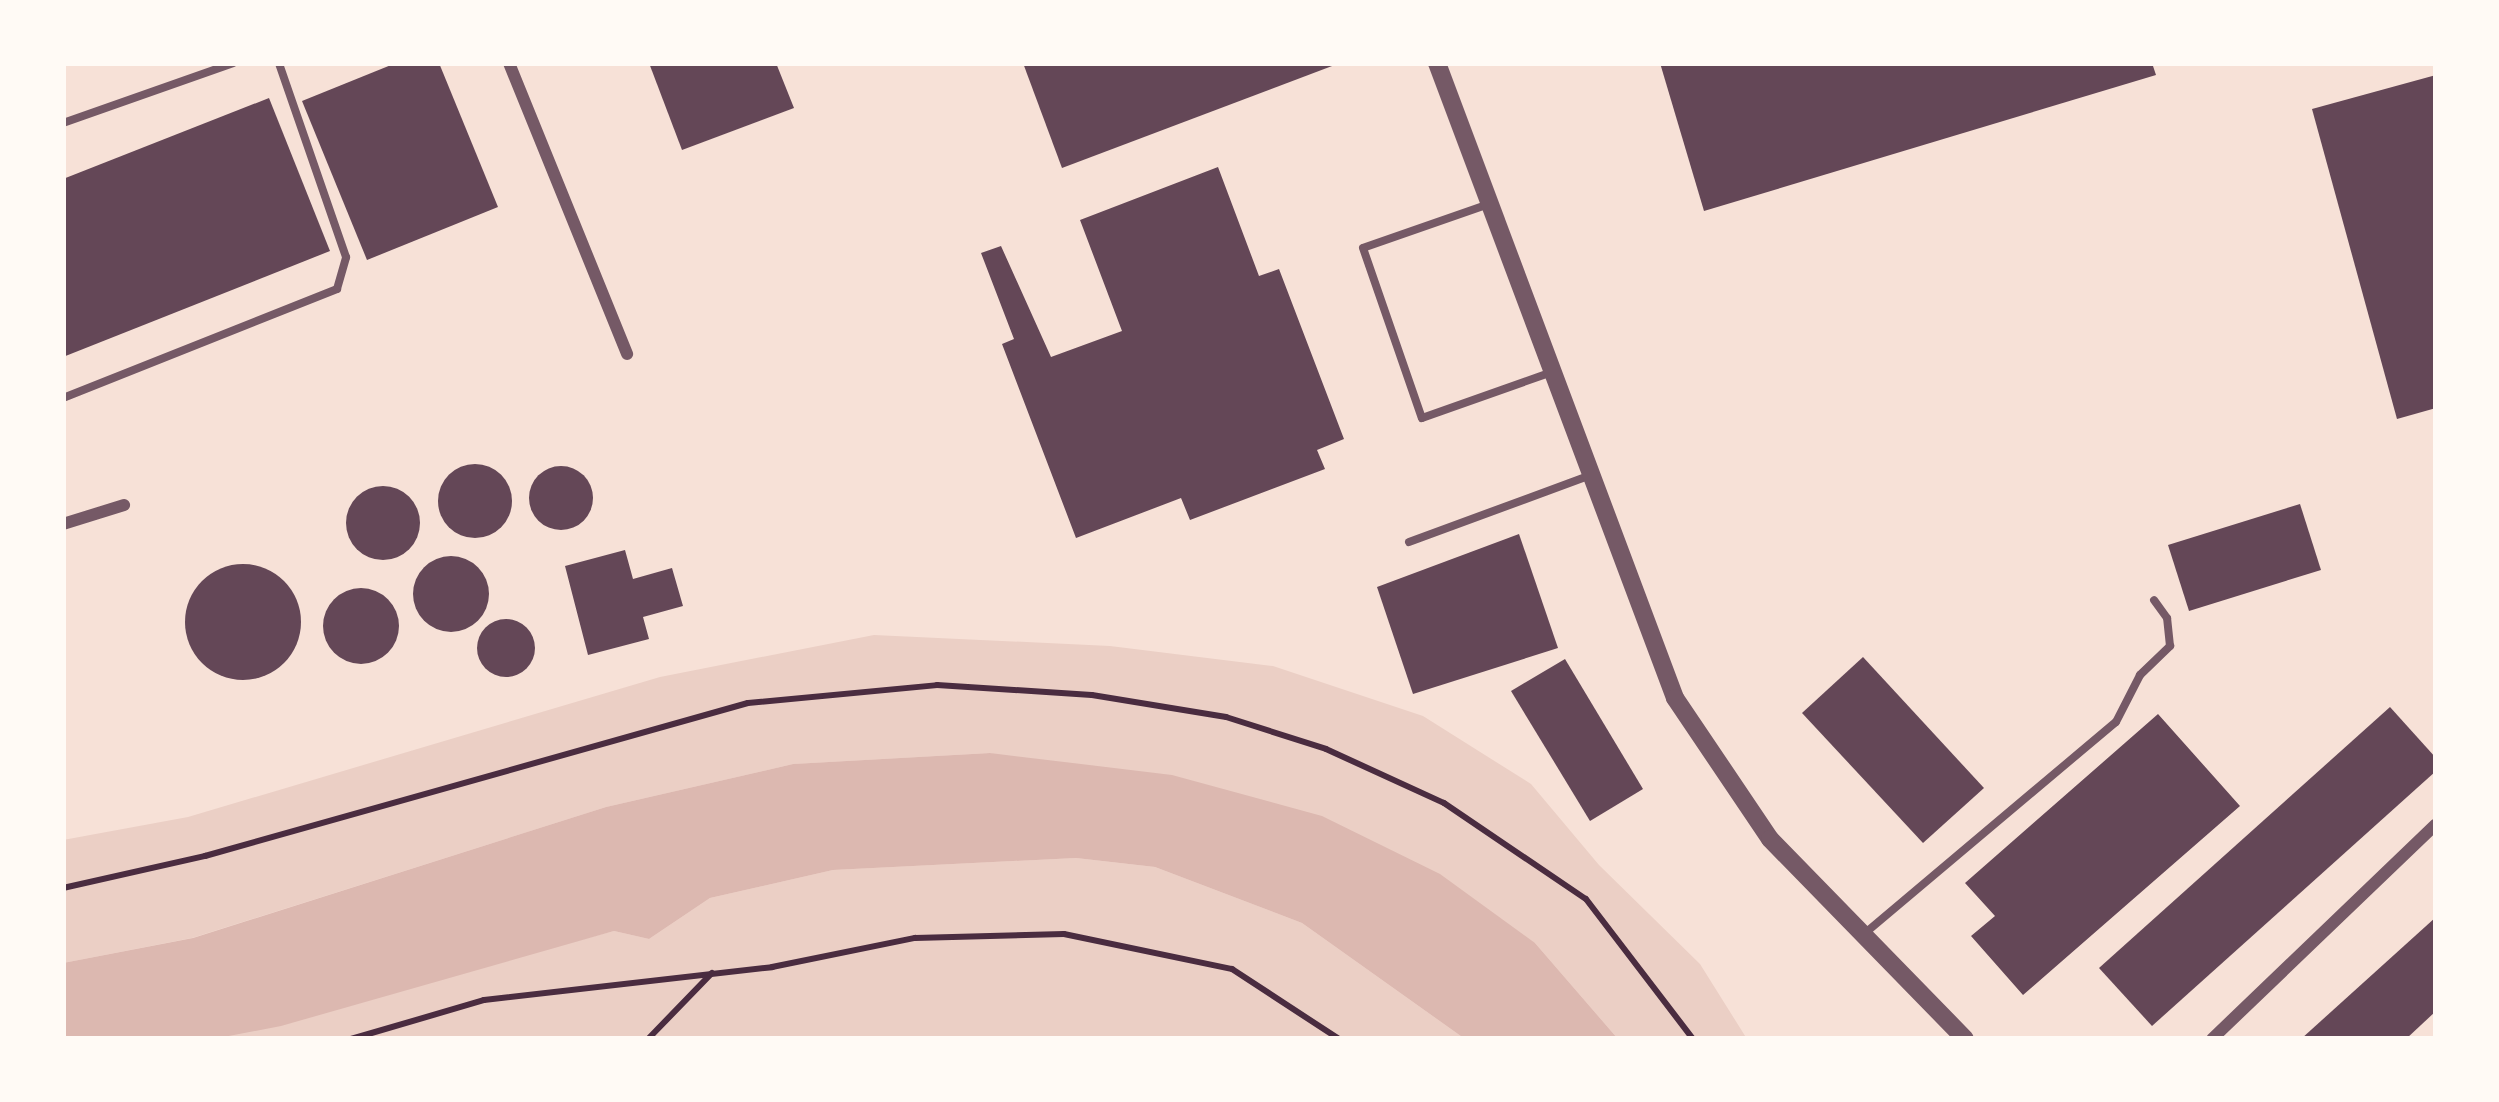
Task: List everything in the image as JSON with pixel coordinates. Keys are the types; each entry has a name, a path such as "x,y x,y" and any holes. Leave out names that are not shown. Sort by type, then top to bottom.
{"street":[{"path":"509,63 626,354"},
{"path":"1437,63 1549,373 1675,698 1770,839 1965,1039"},
{"path":"63,524 124,505"},
{"path":"2212,1039 2436,824"}],"lane":[{"path":"63,123 233,63"},
{"path":"63,398 337,289 346,257 279,63"},
{"path":"1489,204 1363,248 1423,418 1549,373"},
{"path":"1409,542 1588,476"},
{"path":"1863,935 2116,722 2140,676 2170,646 2154,600"}],"path":[{"path":"63,889 748,704 937,685 1092,694 1226,717 1326,749 1444,803 1586,899 1693,1039"},
{"path":"351,1039 484,1000 712,973 915,938 1064,934 1232,969 1339,1039"},
{"path":"648,1039 712,973"}],"shaded area":[{"path":"874,635 1110,646 1273,666 1423,716 1531,784 1599,865 1700,964 1747,1039 1618,1039 1535,943 990,753 793,764 606,807 192,938 63,963 63,840 188,817 660,677"},
{"path":"990,753 1172,775 1322,816 1440,874 1535,943 1618,1039 1465,1039 1302,923 1155,867 1076,858 833,870 710,898 649,939 614,931 281,1026 213,1039 63,1039 63,963 193,938 606,807 793,764"},
{"path":"1076,858 1155,867 1302,923 1465,1039 213,1039 614,931 649,939 710,898 833,870"}],"building":[{"path":"396,63 439,63 498,207 367,260 302,101"},
{"path":"649,63 776,63 794,108 682,150"},
{"path":"1023,63 1340,63 1062,168"},
{"path":"1660,63 2152,63 2156,75 1704,211"},
{"path":"2436,75 2436,408 2397,419 2312,109"},
{"path":"269,98 330,251 63,357 63,179"},
{"path":"1218,167 1259,276 1279,269 1344,439 1317,450 1325,469 1190,520 1181,498 1076,538 1002,344 1014,339 981,253 1001,246 1051,357 1122,331 1080,220"},
{"path":"475,464 489,466 501,475 510,487 510,515 501,527 489,536 475,538 461,536 449,527 440,515 438,501 440,487 449,475 461,466"},
{"path":"561,466 584,475 593,498 584,521 561,530 538,521 529,498 538,475"},
{"path":"383,486 397,488 409,497 418,509 418,537 409,549 397,558 383,560 369,558 357,549 348,537 346,523 348,509 357,497 369,488"},
{"path":"2300,504 2321,570 2189,611 2168,545"},
{"path":"1519,534 1558,648 1413,694 1377,587"},
{"path":"625,550 633,579 672,568 683,606 643,617 649,639 588,655 565,566"},
{"path":"451,556 478,567 489,594 478,621 451,632 424,621 413,594 424,567"},
{"path":"243,564 265,568 284,581 297,600 301,622 297,644 284,663 265,676 243,680 221,676 202,663 189,644 185,622 189,600 202,581 221,568"},
{"path":"361,588 388,599 399,626 388,653 361,664 334,653 323,626 334,599"},
{"path":"506,619 526,628 535,648 526,668 506,677 486,668 477,648 486,628"},
{"path":"1863,657 1984,788 1923,843 1802,713"},
{"path":"1565,659 1643,789 1590,821 1511,691"},
{"path":"2390,707 2436,758 2436,771 2152,1026 2099,968"},
{"path":"2158,714 2240,806 2023,995 1971,936 1995,916 1965,883"},
{"path":"2436,917 2436,1011 2406,1039 2301,1039"}]}
